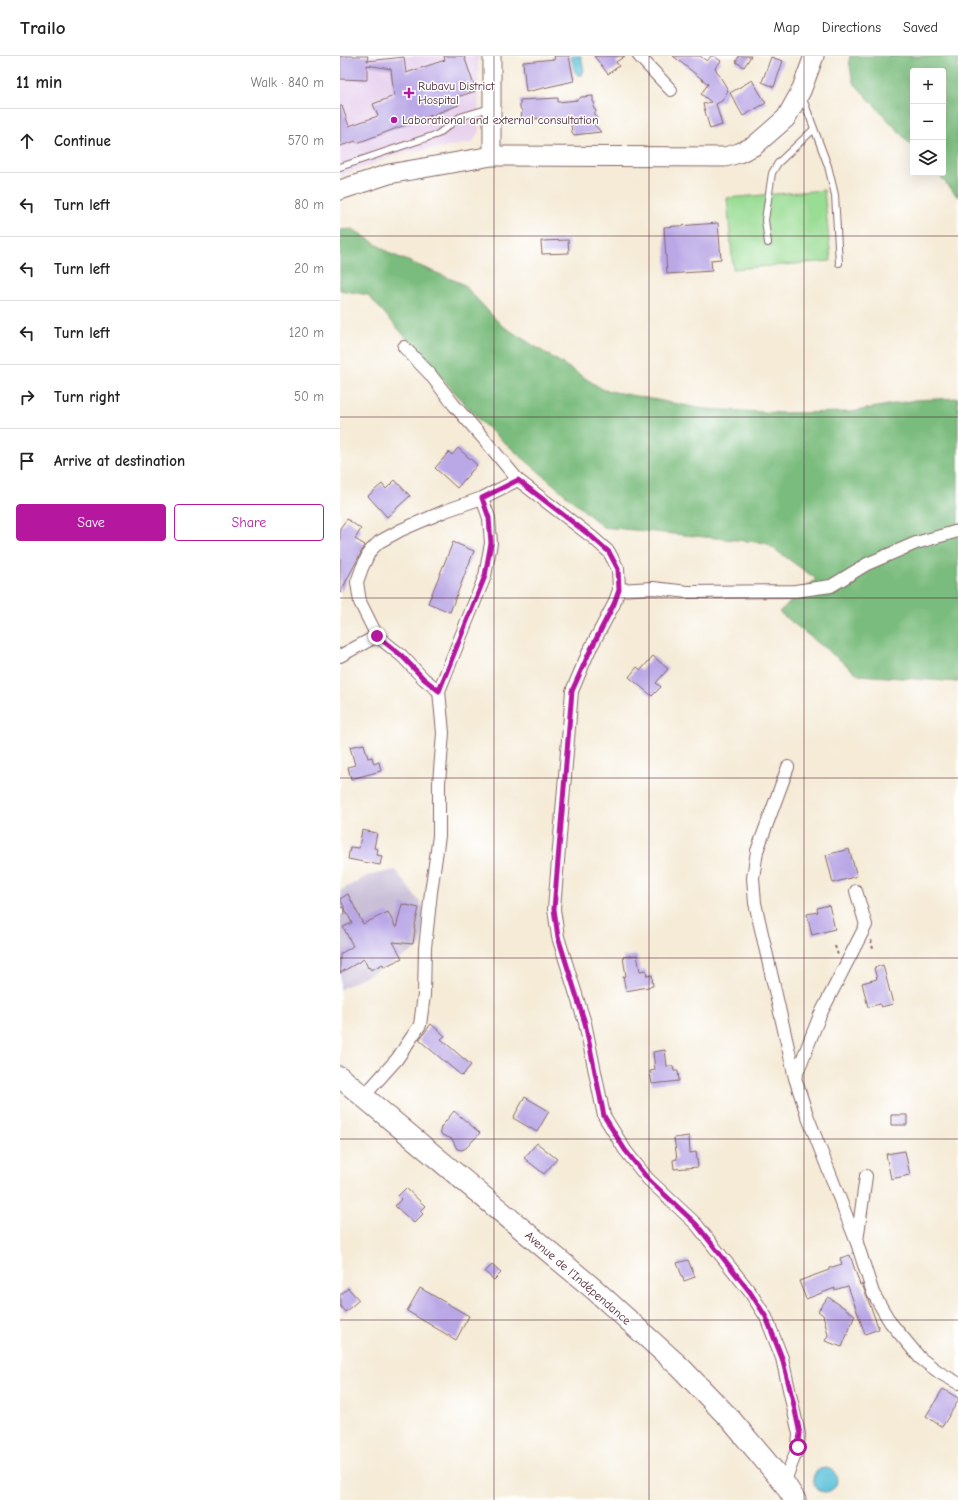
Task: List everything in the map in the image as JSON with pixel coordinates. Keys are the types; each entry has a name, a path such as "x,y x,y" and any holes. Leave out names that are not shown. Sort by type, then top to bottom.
{"highway":[{"name":"Avenue de l'Indépendance","path":"340,1077 595,1290 680,1367 731,1420 789,1492"}],"main road":[{"path":"340,190 389,174 492,156 725,157 739,153 754,146 786,118 800,91 814,56"}],"street":[{"path":"492,56 492,156"},
{"path":"639,56 671,90"},
{"path":"404,347 430,374 454,405 484,438 518,480 592,537 609,552 618,569 619,590 614,604 572,691 554,909 558,937 585,1023 604,1116 625,1150 648,1179 696,1224 750,1292 766,1317 782,1358 800,1434 789,1492"},
{"path":"439,691 424,679 402,656 377,636 360,602 357,582 370,551 379,542 401,530 445,511 482,498 518,480"},
{"path":"363,1097 397,1059 420,1025 424,995 426,941 439,836 439,783 443,733 439,691 485,576 491,543 489,518 482,498"},
{"path":"619,590 653,588 688,592 795,591 831,586 867,564 916,543 958,531"},
{"path":"340,656 377,636"},
{"path":"788,767 757,851 752,878 755,903 794,1078 807,1116 857,1243 873,1293 890,1322 920,1358 940,1373 958,1383"},
{"path":"794,1078 820,1015 866,925 856,891"},
{"path":"857,1243 866,1176"}],"lane":[{"path":"800,91 828,166 835,196 839,263"},
{"path":"340,167 438,134 460,117 492,108"},
{"path":"768,243 765,220 772,173 778,163 814,129"}],"shaded area":[{"name":"Rubavu District Hospital","path":"340,56 478,56 479,131 472,143 403,153 340,176"},
{"path":"395,870 425,909 421,945 402,958 340,989 340,891 367,876"}],"green space":[{"path":"850,56 958,56 958,197 940,176 946,176 946,68 910,68 910,144 853,82 849,61"},
{"path":"824,190 831,261 733,269 727,198"},
{"path":"353,229 391,254 463,284 501,325 604,390 704,409 782,413 851,412 915,400 958,398 958,682 859,675 779,612 816,579 766,543 603,527 482,423 368,295 340,290 340,230"}],"water":[{"path":"571,56 581,56 584,70 582,75 578,75 575,72"},
{"path":"825,1468 830,1469 836,1475 836,1485 830,1491 825,1492 820,1491 814,1485 813,1480 814,1475 820,1469"}],"building":[{"path":"340,56 368,56 367,61 404,57 406,73 445,60 444,56 464,56 476,91 457,97 459,105 357,143 356,141 340,146 340,106 342,106 349,126 378,116 373,104 394,96 391,69 367,65 367,80 340,79"},
{"path":"554,56 569,56 574,81 526,92 523,62 555,59"},
{"path":"594,56 625,56 616,62 619,66 608,74"},
{"path":"673,56 700,56 707,61 711,56 714,56 721,61 715,68 728,90 722,101 716,104 722,125 710,129 703,104 711,102 701,94 708,84"},
{"path":"739,56 751,56 744,67 736,62"},
{"path":"771,57 783,61 774,87 762,82"},
{"path":"752,80 766,103 743,116 730,93"},
{"path":"593,96 593,102 595,103 593,107 596,111 594,114 597,118 592,122 601,132 574,135 572,132 570,118 521,119 522,111 520,108 520,100 558,98 558,102 578,100 581,97"},
{"path":"718,223 721,259 711,260 712,271 667,274 664,227"},
{"path":"568,240 569,253 542,254 541,241"},
{"path":"458,448 477,465 457,488 435,468 449,452 452,455"},
{"path":"395,480 410,496 387,517 368,496 382,484 386,489"},
{"path":"347,519 361,529 355,539 365,545 340,593 340,528"},
{"path":"453,542 474,551 450,612 428,603"},
{"path":"653,656 668,669 656,683 661,687 652,696 629,677 637,667 641,670"},
{"path":"364,744 368,758 372,757 374,764 379,762 381,771 351,779 348,767 355,765 350,747"},
{"path":"362,830 377,833 374,848 378,849 377,855 382,856 380,865 348,859 350,847 359,848"},
{"path":"849,849 857,876 833,883 826,855"},
{"path":"348,894 363,924 388,912 396,928 402,904 419,908 414,929 413,944 393,942 402,958 384,967 383,964 371,970 369,967 368,968 364,959 340,973 340,954 353,946 343,927 352,923 340,899"},
{"path":"829,905 835,929 812,935 807,914 818,912 817,908"},
{"path":"637,955 640,971 646,970 647,976 652,975 653,986 626,991 623,977 626,976 623,957"},
{"path":"883,965 893,1004 881,1007 880,1004 868,1007 862,983 877,979 874,968"},
{"path":"431,1024 445,1036 441,1039 471,1065 462,1076 419,1040"},
{"path":"665,1050 667,1066 673,1066 674,1071 678,1071 679,1081 652,1084 650,1071 655,1070 653,1052"},
{"path":"525,1097 549,1111 537,1132 513,1118"},
{"path":"454,1111 480,1133 466,1148 462,1150 457,1149 452,1139 442,1135 440,1131 441,1127"},
{"path":"891,1115 907,1115 907,1125 891,1125"},
{"path":"689,1136 690,1153 696,1152 698,1167 674,1169 673,1160 677,1159 674,1138"},
{"path":"537,1143 557,1159 544,1174 524,1158"},
{"path":"905,1151 910,1175 891,1179 886,1154"},
{"path":"406,1188 425,1206 420,1211 423,1214 414,1223 395,1206 401,1199 398,1196"},
{"path":"850,1255 860,1285 862,1284 879,1329 865,1334 848,1286 834,1290 835,1288 806,1299 799,1281 842,1264 840,1258"},
{"path":"688,1260 695,1277 684,1281 677,1263"},
{"path":"492,1265 501,1273 494,1280 485,1272"},
{"path":"348,1288 359,1300 345,1312 340,1306 340,1295"},
{"path":"420,1288 469,1316 456,1340 407,1311"},
{"path":"828,1297 855,1315 842,1347 825,1341 828,1335 823,1315 818,1311"},
{"path":"943,1389 958,1398 958,1401 942,1427 926,1416"}],"place":[{"name":"Rubavu District Hospital","path":"409,93"},
{"name":"Laborational and external consultation","path":"394,120"}],"route":[{"path":"377,636 402,656 424,679 439,691 485,576 491,543 489,518 482,498 518,480 592,537 609,552 618,569 619,590 614,604 572,691 554,909 558,937 585,1023 604,1116 625,1150 648,1179 696,1224 750,1292 766,1317 782,1358 793,1401 800,1434 798,1447"}]}
